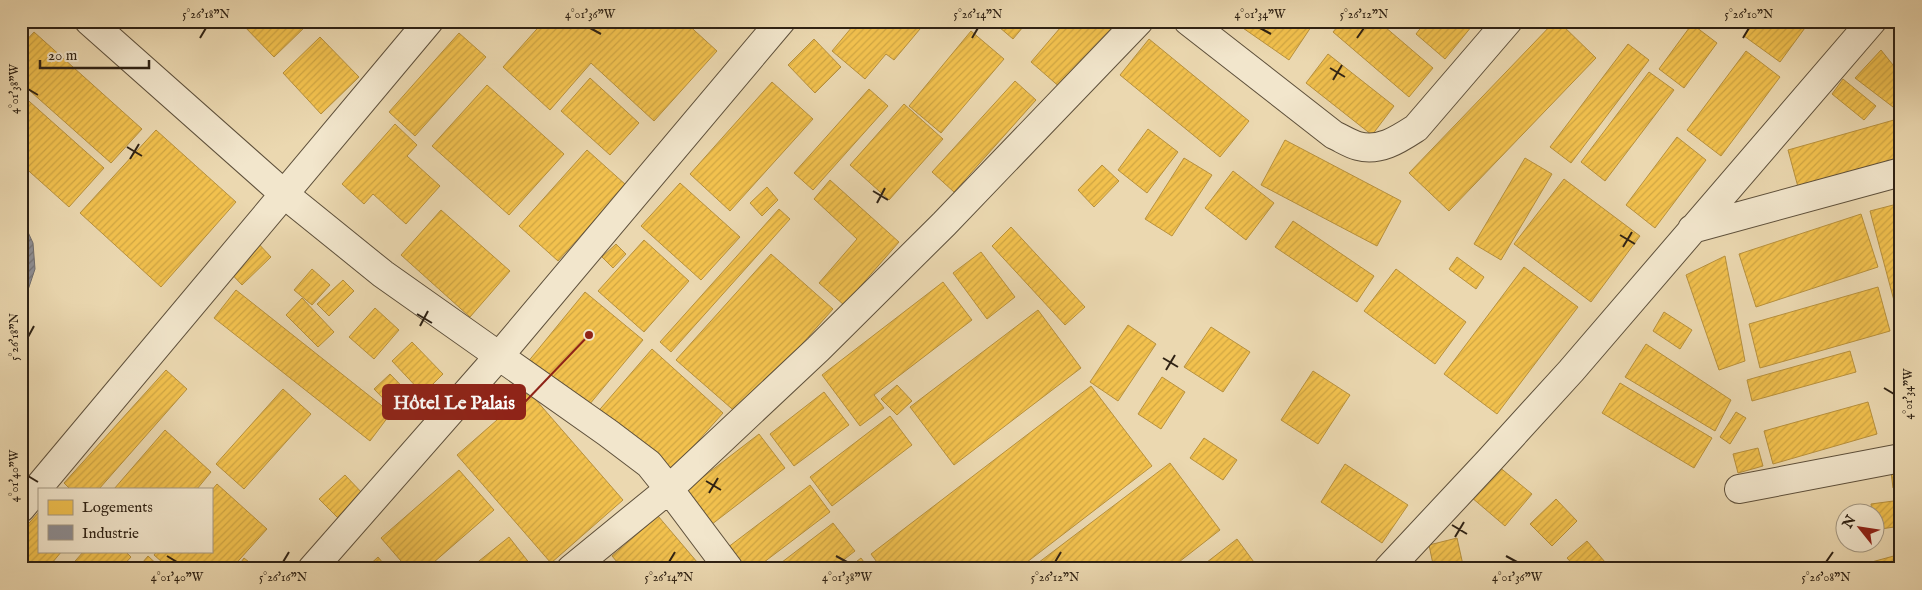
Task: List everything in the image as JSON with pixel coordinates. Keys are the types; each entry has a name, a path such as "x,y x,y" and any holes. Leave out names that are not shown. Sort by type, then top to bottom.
{"street":[{"path":"88,21 284,194 383,274 649,464 729,569"},
{"path":"21,508 429,21"},
{"path":"312,569 499,356 781,21"},
{"path":"571,569 669,489 811,356 944,224 1138,21"},
{"path":"1188,21 1334,135 1359,147 1381,147 1416,128 1508,21"},
{"path":"1388,569 1564,378 1872,21"},
{"path":"1692,230 1901,172"},
{"path":"1739,489 1901,458"}],"building: Logements":[{"path":"245,21 303,21 307,25 274,57 242,24"},
{"path":"544,21 684,21 717,51 654,121 591,63 550,110 503,67"},
{"path":"857,21 910,21 920,29 894,60 886,54 865,79 832,51"},
{"path":"992,21 1028,21 1013,39"},
{"path":"1066,21 1102,21 1112,29 1062,89 1031,62"},
{"path":"1244,21 1315,21 1289,60 1240,26"},
{"path":"1342,21 1378,21 1433,68 1409,97 1333,32"},
{"path":"1426,21 1476,21 1445,59 1416,34"},
{"path":"1555,21 1558,21 1596,58 1449,211 1409,173"},
{"path":"1755,21 1810,21 1780,62 1744,36"},
{"path":"1692,24 1717,43 1684,88 1659,69"},
{"path":"971,31 1004,59 941,133 909,106"},
{"path":"34,32 142,129 111,163 21,83 21,46"},
{"path":"459,33 486,57 415,136 389,112"},
{"path":"320,37 359,77 321,114 283,73"},
{"path":"814,39 841,67 815,93 788,65"},
{"path":"1149,39 1249,121 1220,157 1120,75"},
{"path":"1628,44 1649,60 1571,163 1550,147"},
{"path":"1881,50 1901,75 1901,97 1893,107 1855,78"},
{"path":"1746,51 1780,77 1721,156 1687,130"},
{"path":"1328,54 1394,106 1372,135 1306,83"},
{"path":"1649,72 1674,90 1605,181 1581,162"},
{"path":"590,78 639,123 610,155 561,111"},
{"path":"1843,79 1876,106 1864,120 1832,94"},
{"path":"1015,81 1036,100 954,192 932,172"},
{"path":"772,82 813,119 730,211 690,174"},
{"path":"487,85 564,154 509,215 432,146"},
{"path":"869,89 888,106 813,190 794,173"},
{"path":"21,94 104,168 69,207 21,164"},
{"path":"904,104 943,139 889,200 850,165"},
{"path":"1901,118 1901,158 1798,187 1788,150"},
{"path":"395,124 417,145 407,156 440,186 406,224 373,194 364,204 342,184"},
{"path":"1148,129 1178,152 1147,193 1118,170"},
{"path":"156,130 236,202 161,287 80,213"},
{"path":"1677,137 1706,160 1655,228 1626,205"},
{"path":"1285,140 1401,201 1377,246 1261,185"},
{"path":"587,150 626,185 558,261 519,226"},
{"path":"1184,158 1212,175 1172,236 1145,219"},
{"path":"1525,158 1552,174 1501,260 1474,244"},
{"path":"1102,165 1119,181 1094,207 1078,190"},
{"path":"1233,171 1274,203 1246,240 1205,208"},
{"path":"1564,179 1640,236 1591,302 1514,244"},
{"path":"830,180 899,242 844,305 819,283 857,239 814,199"},
{"path":"680,183 740,237 701,280 641,226"},
{"path":"767,187 778,200 762,216 750,203"},
{"path":"1901,203 1901,323 1900,323 1870,211"},
{"path":"779,209 790,219 671,352 660,342"},
{"path":"441,210 510,271 470,317 401,255"},
{"path":"1861,214 1878,267 1756,307 1739,254"},
{"path":"1293,221 1374,276 1357,302 1275,247"},
{"path":"1011,227 1085,307 1065,325 992,246"},
{"path":"255,240 271,257 242,285 226,268"},
{"path":"644,240 689,281 644,332 598,291"},
{"path":"616,244 626,254 613,268 602,257"},
{"path":"981,252 1015,297 987,319 953,273"},
{"path":"771,254 833,309 739,415 676,360"},
{"path":"1725,256 1745,361 1719,370 1686,275"},
{"path":"1457,257 1484,277 1476,289 1449,269"},
{"path":"1524,267 1578,307 1497,414 1444,374"},
{"path":"312,269 330,285 312,305 294,290"},
{"path":"1396,269 1466,322 1435,364 1364,311"},
{"path":"343,280 354,291 329,316 317,304"},
{"path":"943,282 972,320 874,395 884,408 860,426 822,375"},
{"path":"1878,287 1890,331 1760,368 1749,324"},
{"path":"236,290 391,413 370,441 214,318"},
{"path":"585,292 643,340 584,411 527,363"},
{"path":"302,298 334,332 318,347 286,315"},
{"path":"375,308 399,330 374,359 349,337"},
{"path":"1038,310 1081,368 954,465 910,407"},
{"path":"1664,312 1692,330 1680,349 1653,331"},
{"path":"1128,325 1156,344 1118,401 1090,382"},
{"path":"1211,327 1250,352 1223,392 1184,367"},
{"path":"412,342 443,374 423,394 392,361"},
{"path":"1646,344 1731,400 1715,431 1625,377"},
{"path":"652,349 723,413 666,477 595,415"},
{"path":"1850,351 1856,372 1752,401 1747,380"},
{"path":"166,370 187,389 100,488 69,488 64,483"},
{"path":"1313,371 1350,395 1318,444 1281,420"},
{"path":"390,374 418,403 403,419 374,389"},
{"path":"1162,377 1185,392 1161,429 1138,414"},
{"path":"1620,383 1712,438 1694,468 1602,413"},
{"path":"897,385 912,401 897,415 881,399"},
{"path":"1091,386 1152,466 1018,569 882,569 871,554"},
{"path":"283,389 311,414 244,489 216,464"},
{"path":"529,392 623,500 551,563 457,455"},
{"path":"824,392 849,425 794,466 770,434"},
{"path":"1868,402 1877,434 1773,464 1764,431"},
{"path":"1736,412 1746,418 1730,444 1720,437"},
{"path":"890,416 912,445 832,506 810,477"},
{"path":"165,430 211,472 198,488 115,488"},
{"path":"759,434 785,468 707,528 681,494"},
{"path":"1204,438 1237,460 1223,480 1190,458"},
{"path":"1758,448 1763,466 1738,473 1733,454"},
{"path":"1901,462 1901,487 1893,488 1890,463"},
{"path":"1170,463 1220,530 1170,569 1030,569"},
{"path":"1345,464 1408,505 1382,543 1321,502"},
{"path":"1498,466 1532,494 1505,526 1471,497"},
{"path":"459,470 494,510 426,569 408,569 381,538"},
{"path":"345,475 364,495 339,519 319,499"},
{"path":"217,484 267,529 231,569 170,569 154,555 156,552 212,552 212,490"},
{"path":"810,485 830,512 755,569 737,569 723,551"},
{"path":"1556,499 1577,521 1552,546 1530,524"},
{"path":"1901,500 1901,526 1884,529 1884,502"},
{"path":"38,513 38,552 61,552 47,569 21,569 21,532"},
{"path":"658,516 703,569 623,569 612,556"},
{"path":"833,523 855,551 832,569 773,569"},
{"path":"509,537 534,569 469,569"},
{"path":"1457,538 1463,565 1447,569 1434,569 1429,545"},
{"path":"1237,539 1259,569 1198,569"},
{"path":"1587,541 1611,569 1577,569 1567,558"},
{"path":"83,552 126,552 131,557 120,569 68,569"},
{"path":"1901,554 1901,569 1870,569 1868,563"},
{"path":"148,556 162,569 137,569"},
{"path":"378,557 388,569 365,569"},
{"path":"244,558 258,569 236,569"},
{"path":"861,558 869,569 847,569"}],"building: Industrie":[{"path":"21,217 33,243 35,269 27,293 21,302"}],"place":[{"name":"Hôtel Le Palais","path":"589,335"}]}
